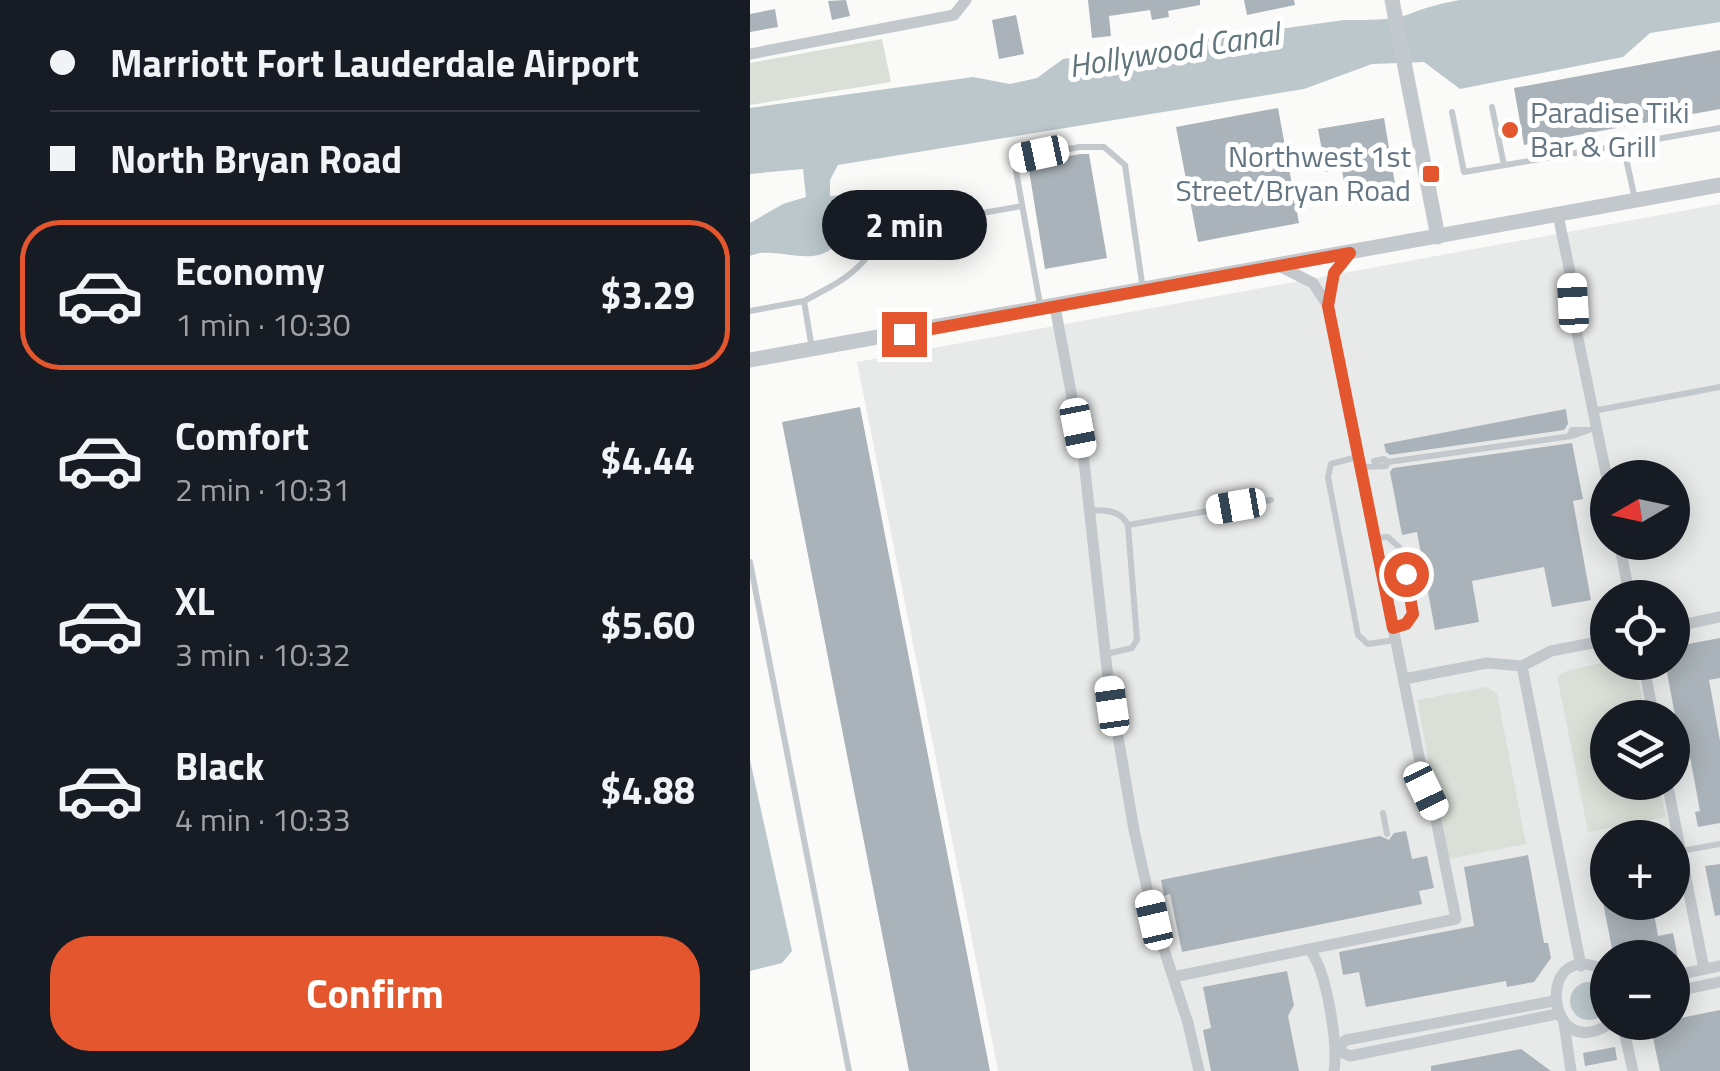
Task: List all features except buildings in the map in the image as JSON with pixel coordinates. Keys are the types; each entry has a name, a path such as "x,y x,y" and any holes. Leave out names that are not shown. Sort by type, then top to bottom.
{"street":[{"path":"750,54 954,15 966,0"},
{"path":"1393,6 1438,236"},
{"path":"750,360 1720,185"},
{"path":"1558,215 1593,411 1591,429 1601,460"},
{"path":"1328,306 1334,273 1350,253"},
{"path":"1173,977 1456,918 1374,538 1366,462 1328,306 1313,283 1278,266"},
{"path":"1048,309 1084,461 1105,654 1134,830 1154,920 1199,1071"},
{"path":"1690,623 1720,617"},
{"path":"1404,679 1486,663 1522,666 1551,651 1590,643"},
{"path":"1522,666 1582,966"},
{"path":"1690,901 1704,969"},
{"path":"1308,949 1319,964 1336,1050 1334,1071"},
{"path":"1571,1071 1555,991 1564,974 1590,965"},
{"path":"1690,972 1720,966"},
{"path":"1690,988 1720,982"},
{"path":"1336,1050 1346,1040 1558,1012"},
{"path":"1558,1012 1572,1029 1590,1031"},
{"path":"1626,1040 1633,1071"}],"lane":[{"path":"1492,107 1504,166"},
{"path":"1452,112 1464,172 1720,128"},
{"path":"1622,145 1635,200"},
{"path":"1048,309 1014,160 1080,147 1104,147 1116,154 1125,166 1143,290"},
{"path":"750,312 804,301 848,278 868,260 888,228 900,226 929,233 965,216 1022,206"},
{"path":"804,301 812,350"},
{"path":"1593,411 1720,387"},
{"path":"1406,574 1413,614 1394,634 1368,644 1358,635 1328,477 1332,464 1366,462 1386,466 1388,462 1591,429"},
{"path":"1128,525 1272,500"},
{"path":"1090,510 1116,512 1128,525 1137,640 1132,648 1105,654"},
{"path":"1374,538 1388,537 1401,549"},
{"path":"750,562 849,1071"},
{"path":"1383,813 1387,834"},
{"path":"1690,850 1720,844"}],"shaded area":[{"path":"882,39 891,82 750,105 750,63"},
{"path":"1720,204 1720,1071 998,1071 857,362"},
{"path":"1590,666 1590,680 1638,680 1643,700 1590,700 1590,800 1662,800 1666,817 1590,820 1588,832 1557,676"},
{"path":"1487,687 1497,694 1526,844 1448,859 1417,700"}],"water":[{"name":"Hollywood Canal","path":"1460,0 1720,0 1720,22 1650,33 1623,57 1460,89 1424,62 1372,64 1304,89 838,165 830,180 830,196 868,197 870,220 865,226 835,234 836,245 816,256 750,256 750,223 783,204 806,197 803,169 750,174 750,108 973,77 1010,84 1037,78 1063,59 1344,20 1378,20"},
{"path":"750,760 792,951 782,963 750,971"},
{"path":"1589,982 1589,1020 1576,1014 1570,1001 1576,988"}],"place":[{"name":"Paradise Tiki Bar & Grill","path":"1510,130"},
{"name":"Northwest 1st Street/Bryan Road","path":"1431,174"}],"route":[{"path":"904,334 1350,253 1334,273 1328,306 1393,628 1406,624 1413,614 1406,574"}]}
